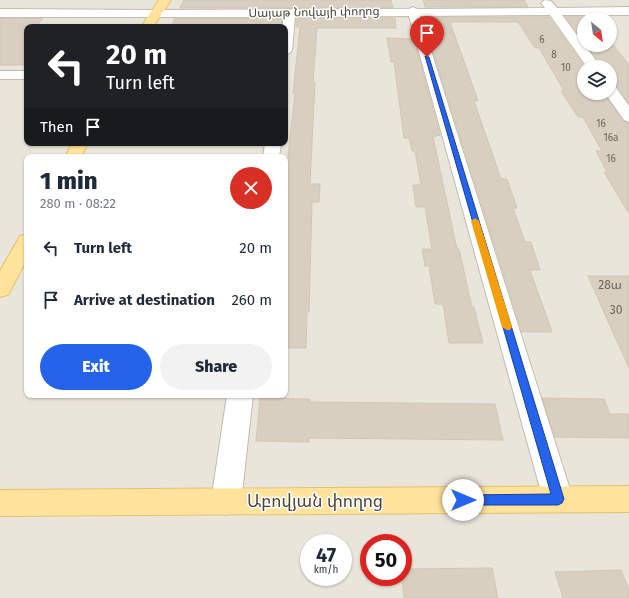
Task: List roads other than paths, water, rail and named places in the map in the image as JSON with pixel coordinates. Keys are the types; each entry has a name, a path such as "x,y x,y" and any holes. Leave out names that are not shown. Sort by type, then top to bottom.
{"main road":[{"path":"149,24 164,0"},
{"path":"0,290 24,246"},
{"name":"Աբովյան փողոց","path":"0,503 629,499"}],"street":[{"path":"545,0 589,60"},
{"name":"Սայաթ Նովայի փողոց","path":"0,13 155,14 413,11 629,11"},
{"path":"413,11 558,499"},
{"path":"288,28 290,13"},
{"path":"0,75 24,75"},
{"path":"617,92 629,117"},
{"path":"226,502 240,398"}]}
